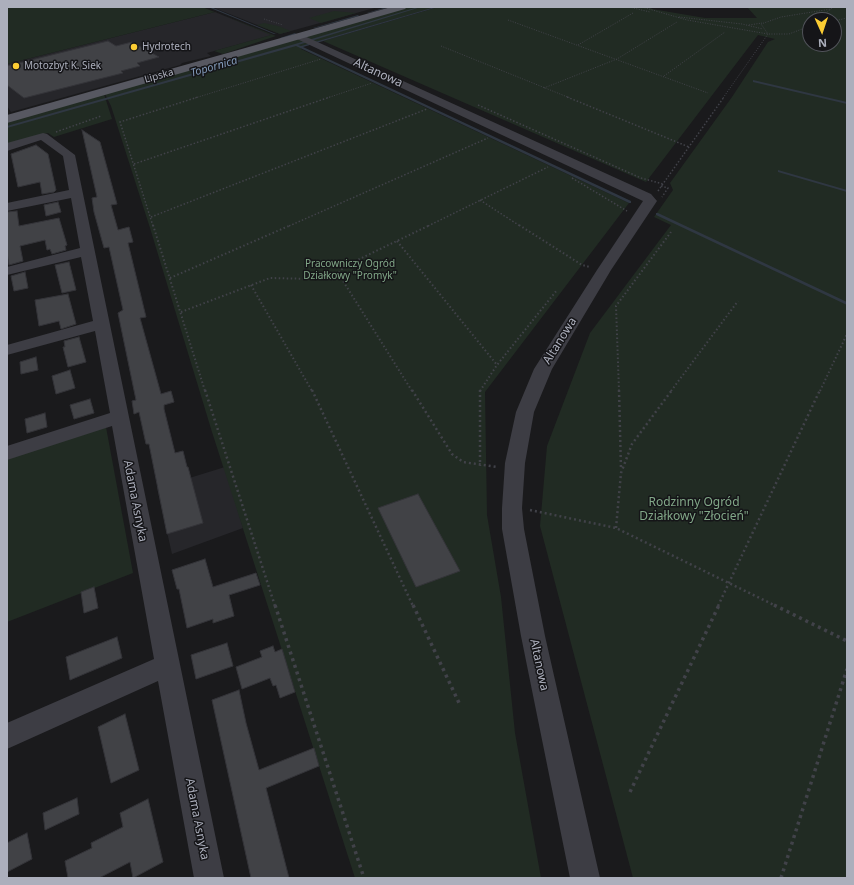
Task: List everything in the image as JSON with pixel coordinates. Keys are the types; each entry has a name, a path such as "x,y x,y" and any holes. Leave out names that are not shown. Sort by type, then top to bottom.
{"main road":[{"name":"Lipska","path":"9,117 302,38 402,7"}],"street":[{"name":"Altanowa","path":"302,38 321,53 648,198 650,201 604,270 543,368 529,400 522,425 515,463 512,508 513,529 533,636 585,878"},
{"path":"7,147 43,136"},
{"name":"Adama Asnyka","path":"43,136 68,153 209,878"},
{"path":"7,208 76,193"},
{"path":"7,271 87,251"},
{"path":"7,350 101,324"},
{"path":"7,452 119,417"},
{"path":"7,736 168,665"}],"path":[{"path":"629,7 708,24 768,34 789,34 802,29"},
{"path":"642,7 662,14 742,24 766,30"},
{"path":"742,24 762,23 794,14 832,8"},
{"path":"577,45 633,13"},
{"path":"264,19 283,25"},
{"path":"508,20 708,93"},
{"path":"544,88 617,59 677,22"},
{"path":"762,23 761,26 768,34"},
{"path":"664,77 725,32"},
{"path":"662,185 768,34"},
{"path":"441,46 689,147"},
{"path":"321,53 120,122 364,878"},
{"path":"134,164 372,83"},
{"path":"478,104 641,178 668,188 659,200"},
{"path":"151,217 427,109"},
{"path":"43,136 101,116"},
{"path":"170,278 488,138"},
{"path":"181,312 270,278 313,279 338,272 344,266 548,167"},
{"path":"480,200 582,265 604,270"},
{"path":"616,528 621,473 616,306 671,232"},
{"path":"397,241 497,365"},
{"path":"338,272 452,454 463,462 480,466 504,467"},
{"path":"251,285 305,376 460,705"},
{"path":"480,466 480,390 497,365 556,290"},
{"path":"621,473 632,444 738,301"},
{"path":"630,792 847,334"},
{"path":"512,508 540,511 616,528 847,641"},
{"path":"780,878 847,669"}],"shaded area":[{"path":"212,7 378,7 280,34"},
{"path":"215,12 272,35 207,53 211,56 11,112 7,106 7,64"},
{"path":"225,467 243,528 172,554 157,488"}],"green space":[{"path":"7,7 202,7 215,12 7,64"},
{"name":"Pracowniczy Ogród Działkowy \"Promyk\"","path":"409,7 436,7 302,46 301,49 629,203 485,392 487,515 501,597 515,733 541,878 355,878 212,432 150,228 111,106 105,94"},
{"name":"Rodzinny Ogród Działkowy \"Złocień\"","path":"438,7 650,7 652,9 705,18 757,18 747,7 847,7 847,878 633,878 540,526 547,446 590,333 671,225 654,217 673,190 670,183 732,97 768,42 775,39 758,35 646,182 323,41"},
{"path":"334,11 356,13 321,23 309,18"},
{"path":"220,14 276,36 223,54 214,51 271,35"},
{"path":"264,23 291,31 280,34 257,25"},
{"path":"104,94 112,119 54,137 48,133 7,145 7,122"},
{"path":"106,427 133,573 7,622 7,459"}],"building":[{"path":"108,41 116,46 132,42 159,57 137,63 140,66 121,71 123,73 24,98 7,85 7,66"},
{"path":"82,130 100,142 117,204 111,205 118,230 129,227 133,242 128,243 146,317 140,318 161,394 171,391 174,402 164,405 164,409 175,453 183,451 203,523 167,534 149,444 146,444 139,412 134,414 132,401 136,400 118,313 123,310 109,247 104,248 94,212 92,198 97,197"},
{"path":"36,145 48,154 56,190 54,192 42,194 40,182 18,187 11,154"},
{"path":"58,202 61,212 46,216 44,205"},
{"path":"17,211 19,226 59,218 67,245 65,246 66,250 52,254 50,249 47,250 45,240 20,246 23,261 9,265 7,253 7,212"},
{"path":"69,262 76,290 62,293 55,265"},
{"path":"25,272 28,288 14,291 11,276"},
{"path":"68,294 76,324 61,329 59,321 39,326 35,300"},
{"path":"79,337 86,362 68,367 63,347 65,347 64,341"},
{"path":"36,357 38,370 21,374 20,362"},
{"path":"70,370 75,388 56,394 52,376"},
{"path":"90,399 94,413 74,419 70,405"},
{"path":"45,413 47,427 27,433 25,419"},
{"path":"418,494 460,571 416,587 378,508"},
{"path":"205,559 213,587 256,573 260,585 229,595 234,616 213,623 213,619 187,628 179,589 177,589 172,570"},
{"path":"94,587 98,608 84,613 81,592"},
{"path":"117,637 122,658 70,680 66,657"},
{"path":"227,643 233,666 196,679 191,655"},
{"path":"273,646 275,652 282,649 295,692 280,698 276,685 273,686 270,678 242,689 236,667 262,657 260,651"},
{"path":"239,690 246,723 259,770 314,748 319,766 266,788 289,878 251,878 212,700"},
{"path":"125,714 139,770 111,783 98,727"},
{"path":"77,798 79,814 45,830 43,813"},
{"path":"148,799 163,862 133,878 130,862 99,878 68,878 65,861 92,848 91,843 123,827 120,813"},
{"path":"27,833 32,859 7,872 7,843"}],"waterway":[{"path":"209,7 275,34"},
{"path":"368,13 389,7"},
{"name":"Topornica","path":"296,45 420,7"},
{"path":"301,47 437,7"},
{"path":"314,28 358,16"},
{"path":"281,38 295,34"},
{"name":"Topornica","path":"7,127 296,45"},
{"path":"296,45 630,202"},
{"path":"754,81 847,103"},
{"path":"779,171 847,191"},
{"path":"657,214 847,304"}],"place":[{"name":"Hydrotech","path":"134,47"},
{"name":"Motozbyt K. Siek","path":"16,66"}]}
